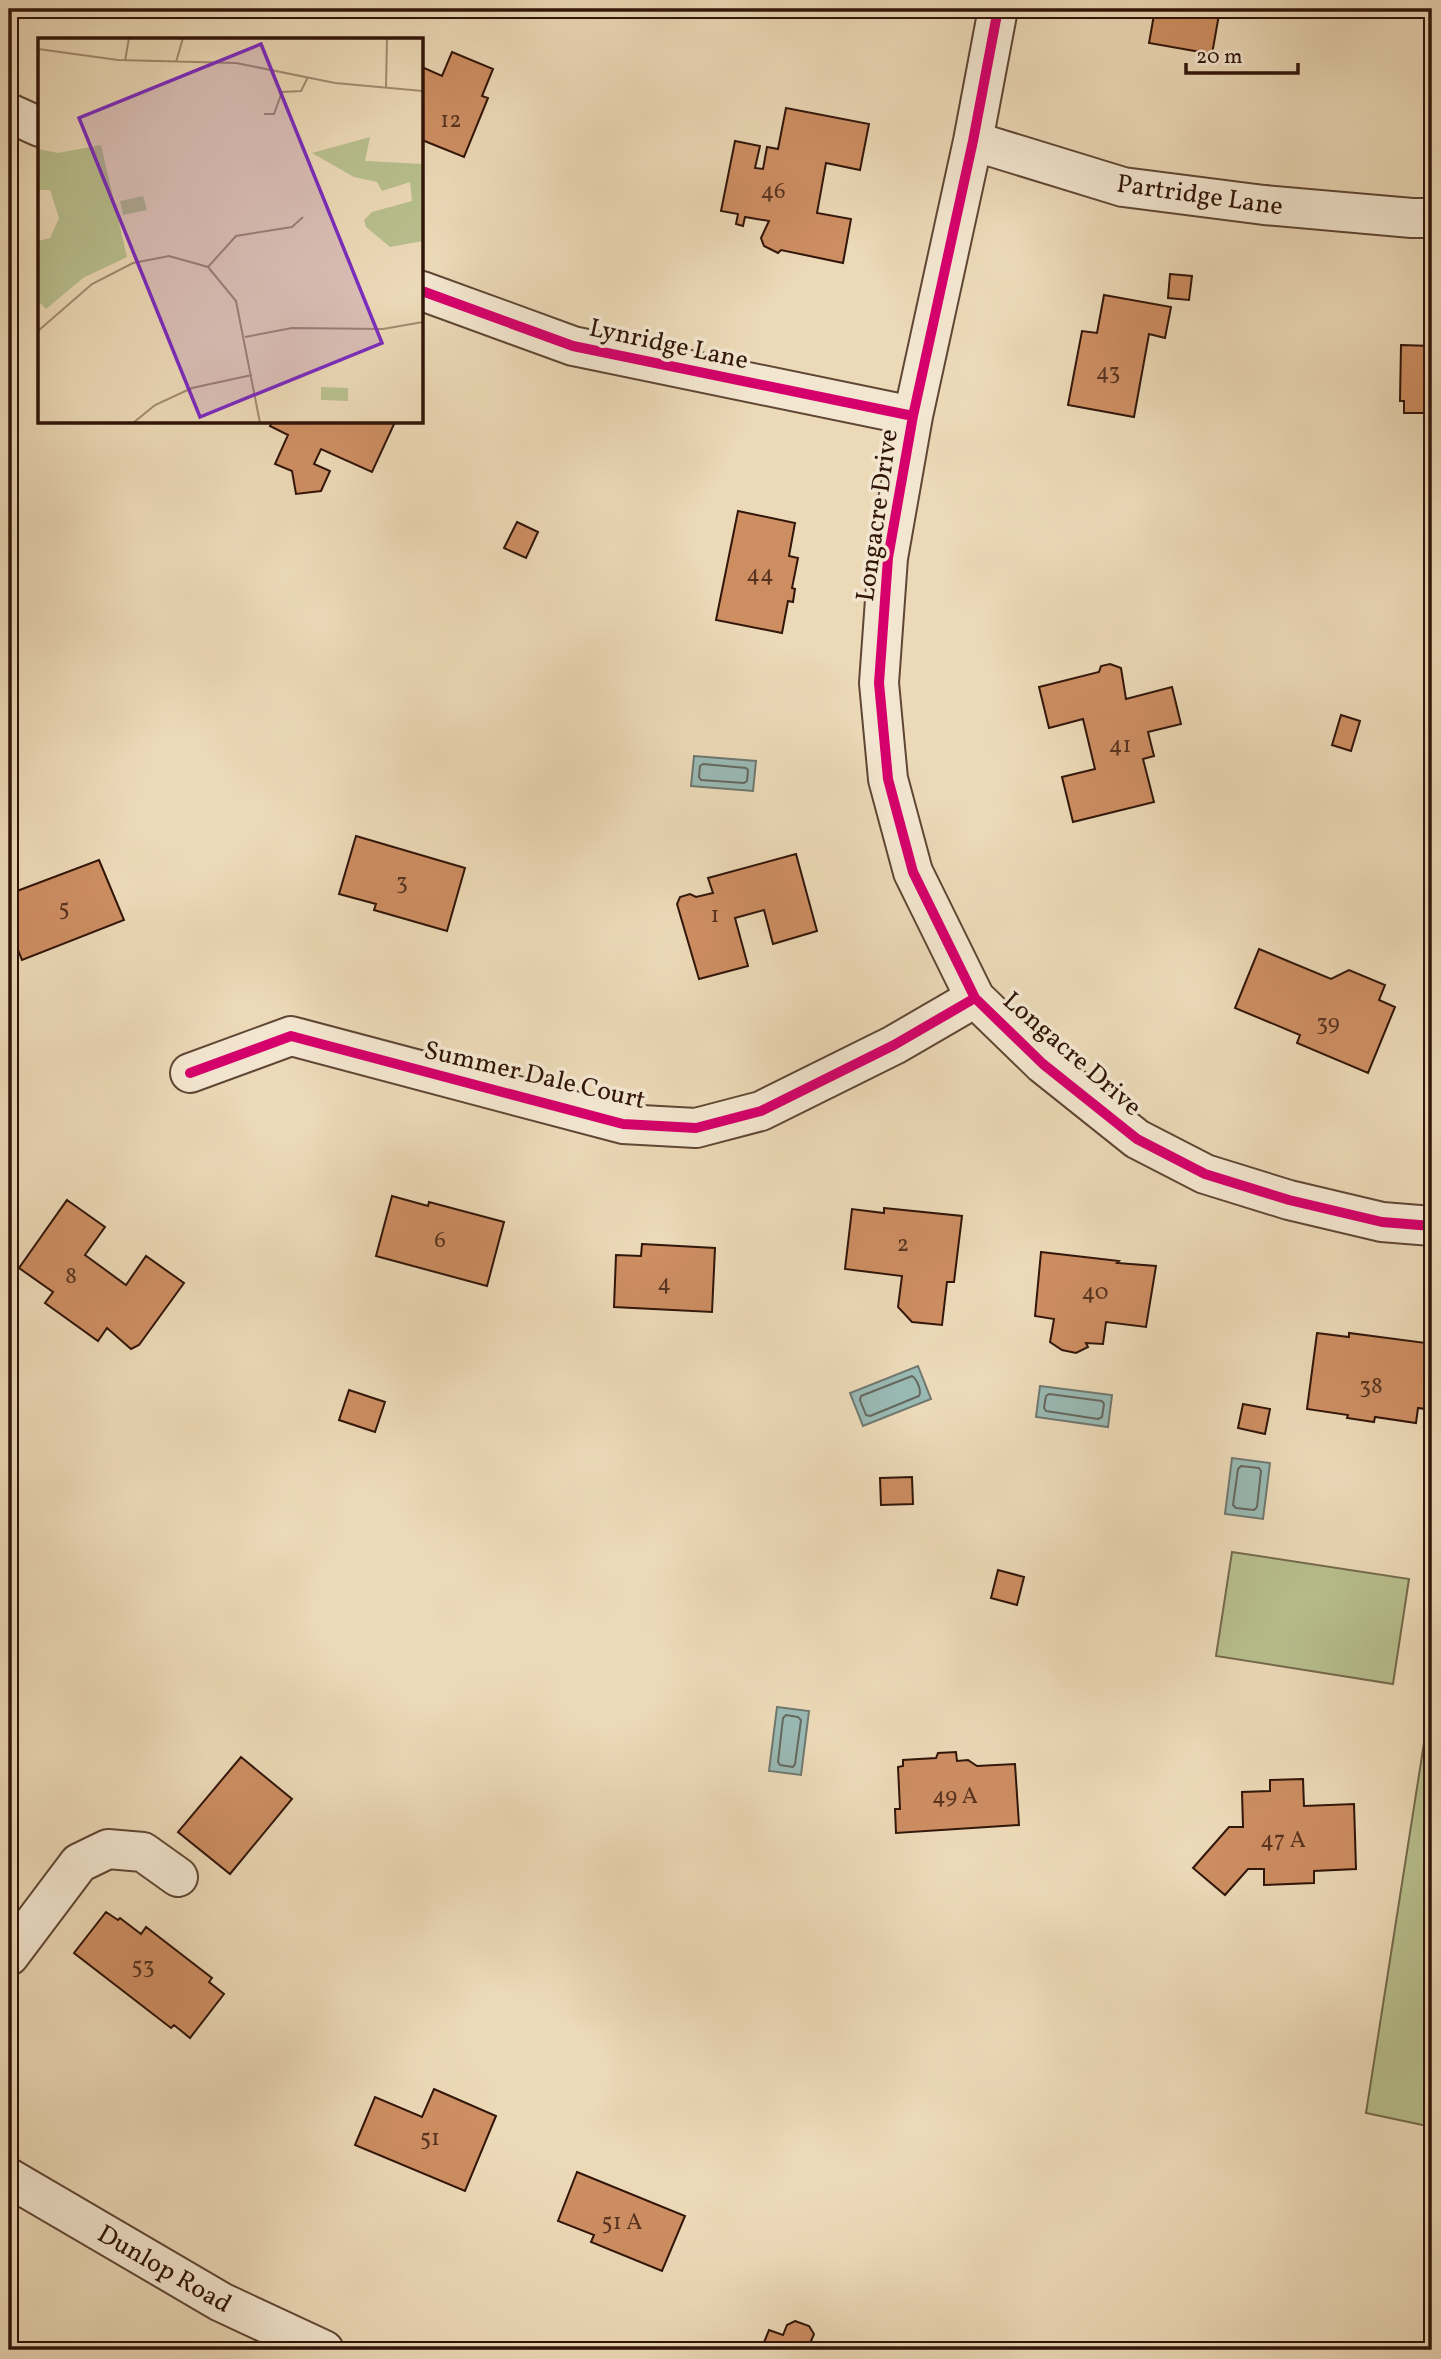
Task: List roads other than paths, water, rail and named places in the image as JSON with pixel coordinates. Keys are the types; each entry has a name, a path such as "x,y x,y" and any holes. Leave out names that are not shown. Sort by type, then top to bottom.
{"street":[{"name":"Longacre Drive","path":"998,9 973,141 913,416 887,572 879,684 888,779 913,872 975,998 1043,1064 1138,1139 1205,1174 1289,1200 1382,1222 1432,1226"},
{"path":"9,113 38,126"},
{"name":"Partridge Lane","path":"973,141 1123,187 1264,205 1432,218"},
{"name":"Lynridge Lane","path":"424,292 573,346 913,416"},
{"name":"Summer Dale Court","path":"190,1073 291,1036 622,1124 696,1128 761,1111 894,1045 975,998"},
{"path":"9,1956 79,1863 107,1849 143,1852 178,1877"},
{"name":"Dunlop Road","path":"9,2178 221,2302 324,2350"}],"water":[{"path":"694,756 756,761 753,791 691,786"},
{"path":"918,1366 931,1399 863,1426 850,1393"},
{"path":"1040,1386 1112,1395 1108,1427 1036,1417"},
{"path":"1232,1458 1270,1463 1263,1519 1225,1514"},
{"path":"777,1707 809,1711 801,1775 769,1771"}]}
